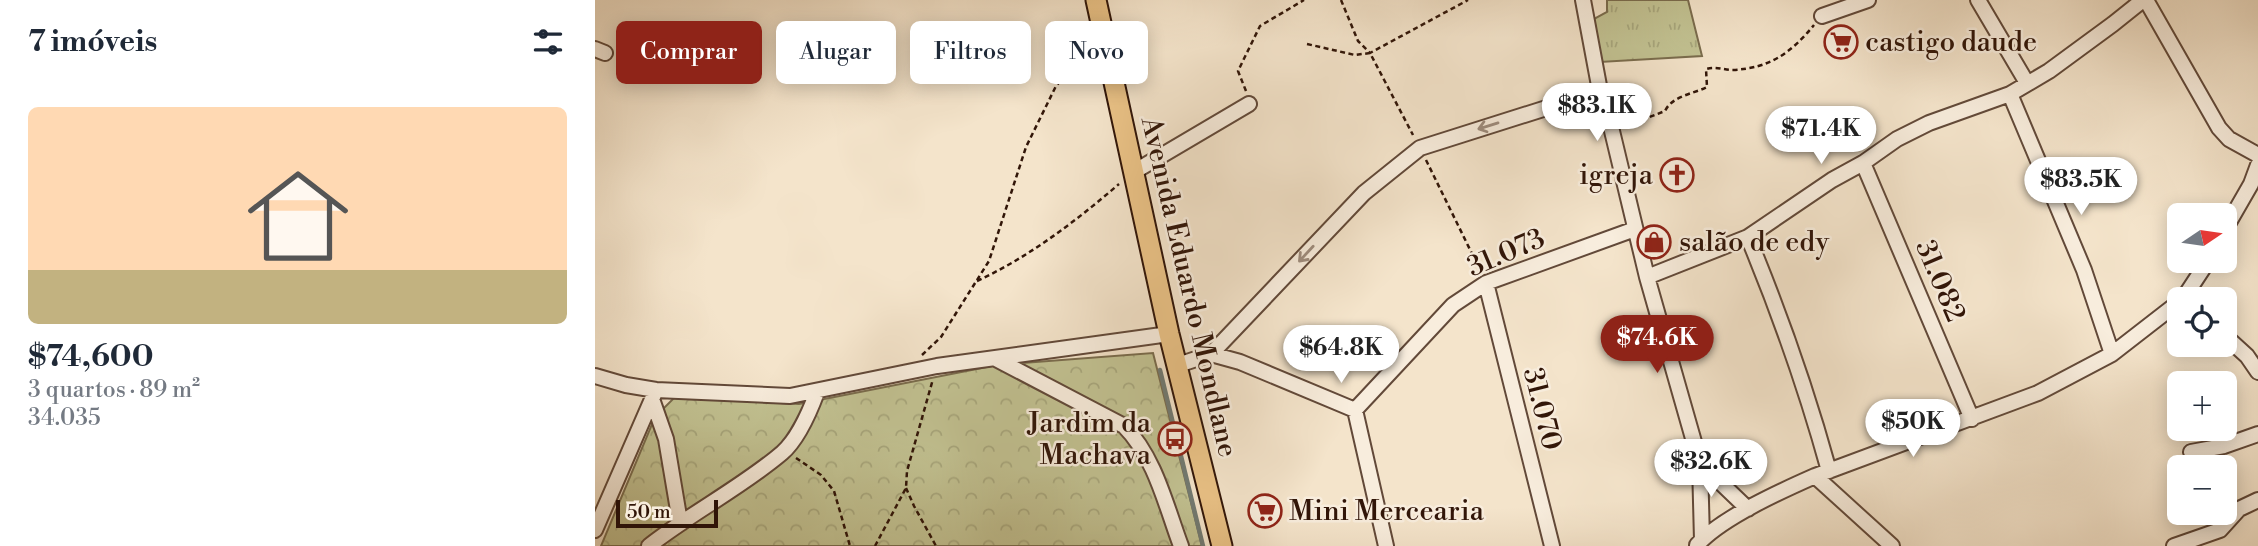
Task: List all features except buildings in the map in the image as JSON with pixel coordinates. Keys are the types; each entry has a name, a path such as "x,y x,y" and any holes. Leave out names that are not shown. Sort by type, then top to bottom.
{"main road":[{"name":"Avenida Eduardo Mondlane","path":"1096,0 1099,21"},
{"name":"Avenida Eduardo Mondlane","path":"1112,84 1169,334 1222,546"}],"street":[{"path":"1583,0 1600,91 1647,277 1700,463 1699,543"},
{"path":"1822,16 1868,0"},
{"path":"1978,0 2027,83"},
{"path":"1647,277 1748,237 1897,139 1929,123 2010,94 2103,32 2144,0 2219,128 2229,139 2258,155"},
{"path":"1178,365 1212,354 1364,193 1419,148 1600,91"},
{"path":"2010,94 2084,270 2112,354"},
{"path":"1132,173 1249,104"},
{"name":"31.082","path":"1863,163 1972,419"},
{"path":"2237,208 2258,165"},
{"name":"31.073","path":"1355,410 1453,304 1486,283 1635,229"},
{"path":"1748,237 1784,326 1812,408 1822,474 1892,546"},
{"name":"31.070","path":"1486,283 1552,546"},
{"path":"1699,543 1748,509 1822,474 2038,393 2112,354 2167,312"},
{"path":"595,376 654,394 790,396 937,366 1169,334"},
{"path":"2237,347 2258,372"},
{"path":"1212,354 1240,362 1355,410 1386,546"},
{"path":"996,359 1107,416 1136,438 1156,477 1181,546"},
{"path":"649,546 783,452 808,415 817,392"},
{"path":"654,394 666,439 680,522"},
{"path":"595,530 654,394"},
{"path":"2191,452 2224,446 2258,434"},
{"path":"1700,463 1748,509"},
{"path":"2174,546 2220,530 2239,509 2258,500"}],"path":[{"path":"1249,104 1249,97 1238,71 1257,30 1304,0"},
{"path":"1341,0 1358,41 1370,52 1468,0"},
{"path":"1612,131 1665,111 1667,106 1681,96 1691,95 1707,87 1706,69 1715,66 1729,70 1753,68 1788,53 1822,16"},
{"path":"1307,44 1355,55"},
{"path":"918,358 941,337 989,261 1026,147 1058,84"},
{"path":"977,281 998,271 1077,219 1132,173"},
{"path":"936,546 913,506 907,488 907,471 937,366"},
{"path":"783,452 821,475 834,492 850,546"},
{"path":"875,546 907,488"}],"green space":[{"path":"1607,0 1688,0 1702,56 1600,62 1592,20 1607,12"},
{"path":"1153,353 1202,546 601,546 655,417 675,397 799,404 997,365"}],"waterway":[{"path":"1160,370 1203,546"}],"place":[{"name":"castigo daude","path":"1841,42"},
{"name":"igreja","path":"1677,175"},
{"name":"salão de edy","path":"1654,242"},
{"name":"Jardim da Machava","path":"1175,439"},
{"name":"Mini Mercearia","path":"1265,511"}]}
